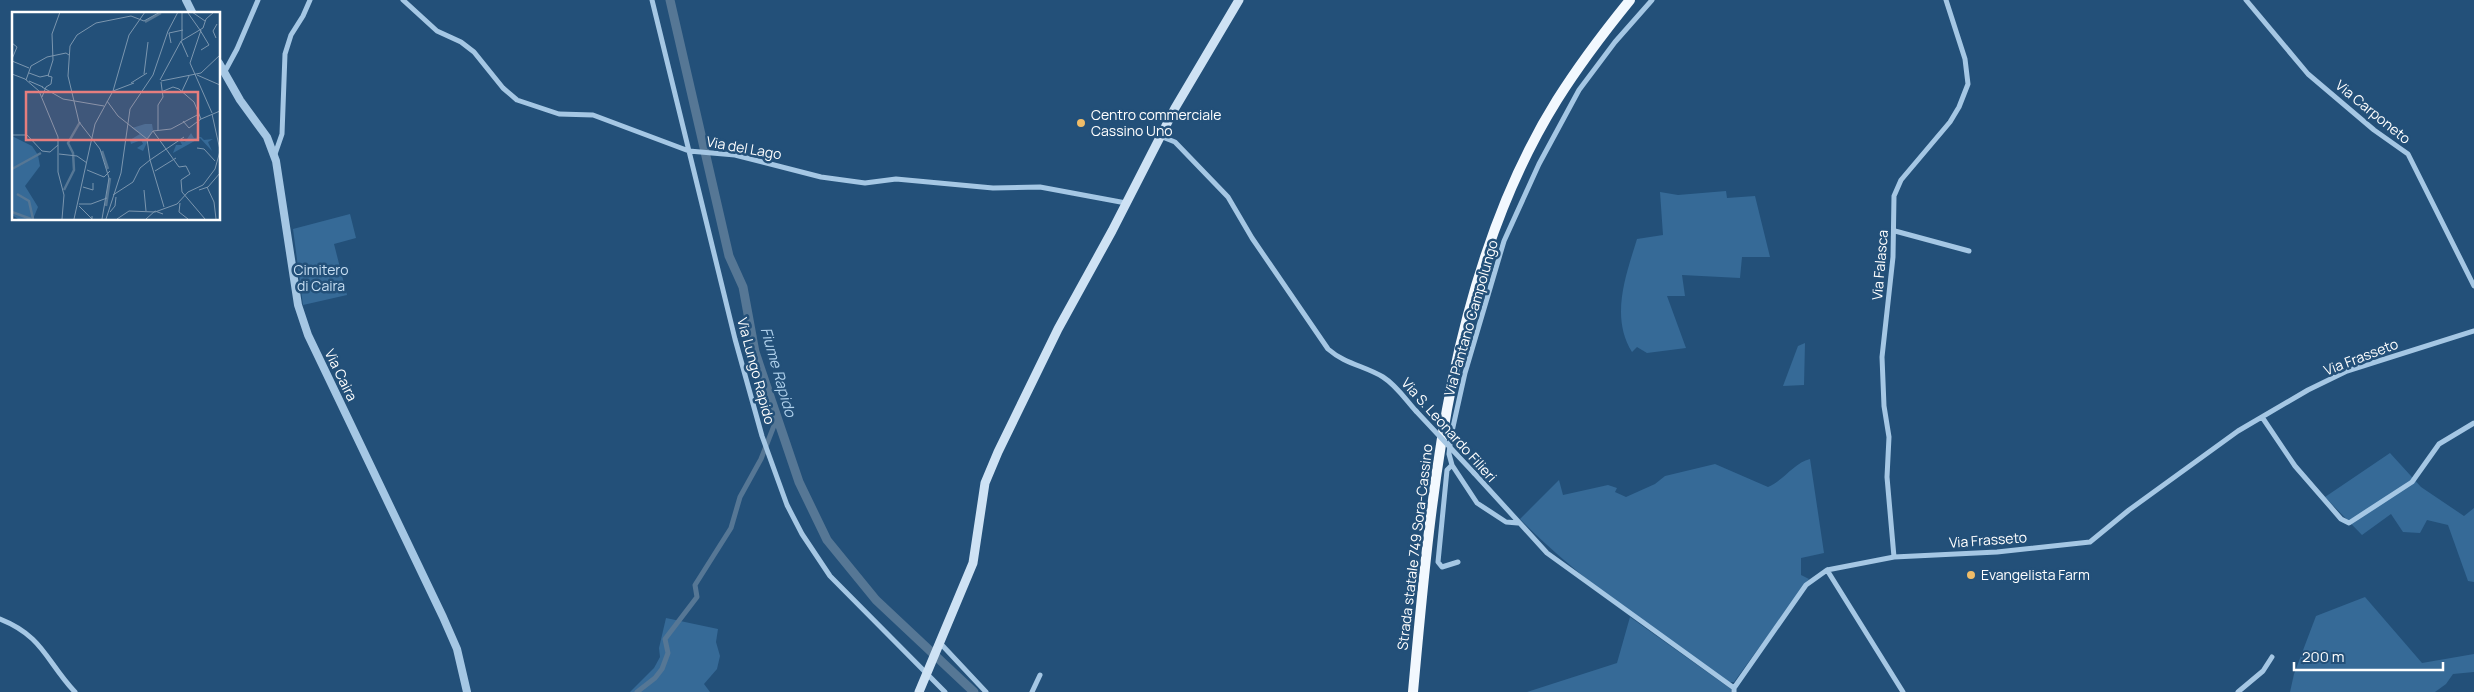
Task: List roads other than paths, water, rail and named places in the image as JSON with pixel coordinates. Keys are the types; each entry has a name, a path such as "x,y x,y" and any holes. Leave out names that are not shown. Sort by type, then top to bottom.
{"highway":[{"name":"Strada statale 749 Sora-Cassino","path":"1413,692 1435,471 1451,390 1480,274 1511,189 1556,101 1630,0"},
{"path":"1608,29 1619,21 1636,0"}],"main road":[{"path":"919,692 973,563 985,483 989,471 1058,328 1160,136 1232,8 1239,0"}],"street":[{"path":"186,0 192,12"},
{"path":"224,73 237,49 258,0"},
{"path":"274,157 282,134 285,54 291,35 310,0"},
{"name":"Via del Lago","path":"403,0 437,31 460,42 474,52 503,88 517,100 559,114 593,115 689,151 735,155 821,177 864,182 896,179 994,188 1040,187 1126,203"},
{"name":"Via Lungo Rapido","path":"652,0 735,339 762,436 788,505 802,534 830,576 928,672 945,692"},
{"name":"Via Pantano Campolungo","path":"1518,523 1506,522 1477,504 1452,465 1449,454 1451,436 1465,373 1504,240 1532,180 1579,90 1615,42 1652,0"},
{"name":"Via Falasca","path":"1894,557 1887,478 1889,438 1884,406 1882,357 1895,231 1894,196 1900,180 1950,122 1960,107 1968,84 1966,59 1946,0"},
{"name":"Via Carponeto","path":"2246,0 2308,74 2374,130 2408,154 2474,286"},
{"name":"Via Caira","path":"220,65 240,100 267,138 274,157 298,305 308,335 443,617 457,649 467,692"},
{"name":"Via S. Leonardo Filieri","path":"1160,136 1174,142 1228,197 1252,238 1328,349 1339,359 1382,376 1390,382 1547,553 1734,690"},
{"path":"1895,231 1969,251"},
{"name":"Via Frasseto","path":"1734,690 1806,585 1817,575 1827,570 1894,557 1997,552 2090,542 2196,461 2262,416 2347,371 2474,331"},
{"path":"2262,416 2295,466 2341,519 2349,523 2412,482 2439,444 2474,423"},
{"name":"Via Pantano Campolungo","path":"1452,465 1447,470 1438,562 1442,567 1458,562"},
{"path":"1827,570 1903,692"},
{"path":"0,619 15,625 33,638 62,679 75,692"},
{"path":"939,648 986,692"},
{"path":"2238,692 2263,671 2272,657"},
{"path":"1032,692 1040,675"}],"waterway":[{"name":"Fiume Rapido","path":"670,0 729,256 743,287 755,352 799,482 827,540 876,600 974,692"},
{"path":"637,692 655,678 662,669 668,653 665,639 697,597 695,585 731,528 740,497 761,459 777,418"}],"place":[{"name":"Centro commerciale Cassino Uno","path":"1081,123"},
{"name":"Evangelista Farm","path":"1971,575"}],"park label":[{"name":"Cimitero di Caira","path":"321,278"}]}
